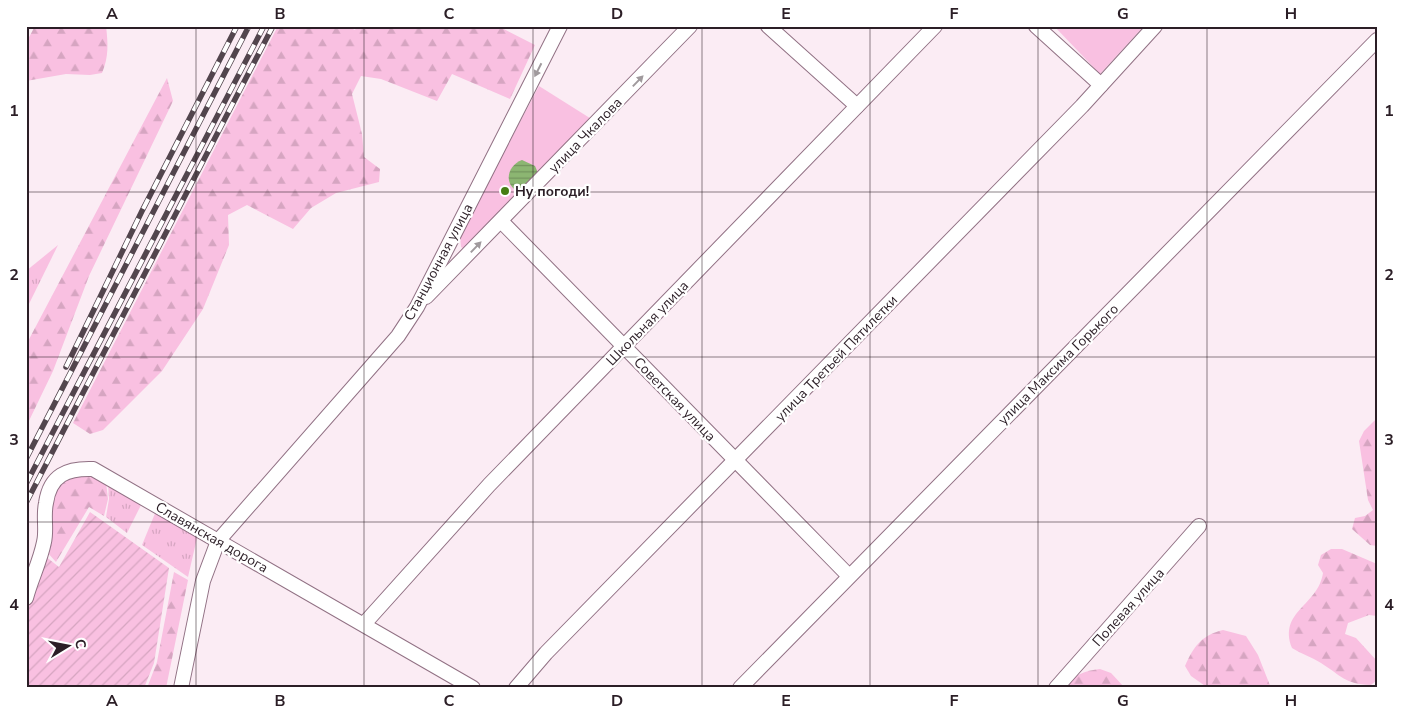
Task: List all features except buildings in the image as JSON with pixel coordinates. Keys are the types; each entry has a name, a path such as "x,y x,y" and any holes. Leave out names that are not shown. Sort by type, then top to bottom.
{"street":[{"name":"Станционная улица","path":"218,541 398,336 417,307 560,26"},
{"name":"улица Чкалова","path":"417,307 690,26"},
{"path":"768,26 857,106"},
{"name":"Школьная улица","path":"364,624 489,485 935,26"},
{"path":"1036,26 1102,85"},
{"name":"улица Третьей Пятилетки","path":"516,688 546,653 1102,85 1156,26"},
{"name":"улица Максима Горького","path":"740,688 1377,40"},
{"name":"Советская улица","path":"501,221 849,576"},
{"path":"446,248 447,253 454,259 462,262"},
{"name":"Славянская дорога","path":"26,598 31,577 45,541 46,503 52,484 61,475 74,468 93,470 473,688"},
{"name":"Полевая улица","path":"1056,688 1199,526"},
{"path":"181,688 203,581 218,541"}],"green space":[{"path":"35,26 106,26 107,50 102,73 90,75 66,74 26,81 26,43"},
{"path":"278,26 347,26 355,30 357,26 498,26 535,45 510,99 452,74 437,101 381,79 361,76 352,94 362,134 364,157 380,169 379,182 336,193 311,208 293,229 247,205 228,215 229,245 203,309 162,371 103,430 90,434 73,423"},
{"path":"1054,26 1144,26 1100,74"},
{"path":"167,78 173,101 89,276 53,371 26,427 26,345"},
{"path":"539,86 593,120 466,250 461,247 460,236"},
{"path":"58,245 26,310 26,271"},
{"path":"1377,418 1377,546 1370,545 1352,529 1355,518 1365,516 1373,510 1368,500 1359,441 1364,431"},
{"path":"92,475 106,482 108,499 104,516 89,507 56,562 46,551 53,493 61,480"},
{"path":"108,483 142,503 127,533 106,517 109,499"},
{"path":"156,511 197,538 188,577 142,545"},
{"path":"90,512 169,568 154,663 144,688 26,688 26,620 35,581 45,556 59,567"},
{"path":"1331,549 1342,549 1377,564 1377,616 1369,615 1348,623 1345,634 1356,638 1377,661 1377,680 1371,685 1349,681 1318,661 1292,648 1289,636 1290,625 1320,584 1323,573 1318,565 1321,555"},
{"path":"174,572 188,580 166,688 147,688 157,662"},
{"path":"1223,630 1246,636 1258,655 1271,688 1208,688 1191,676 1185,666 1191,653 1209,635"},
{"path":"1100,669 1111,673 1125,688 1060,688 1078,675"}],"shaded area":[{"path":"522,160 535,166 538,173 521,191 517,191 510,183 509,174 513,166"}],"railway":[{"path":"66,367 142,211 237,26"},
{"path":"26,459 249,26"},
{"path":"26,484 264,26"},
{"path":"26,503 273,26"}],"place":[{"name":"Ну погоди!","path":"505,191"}]}
